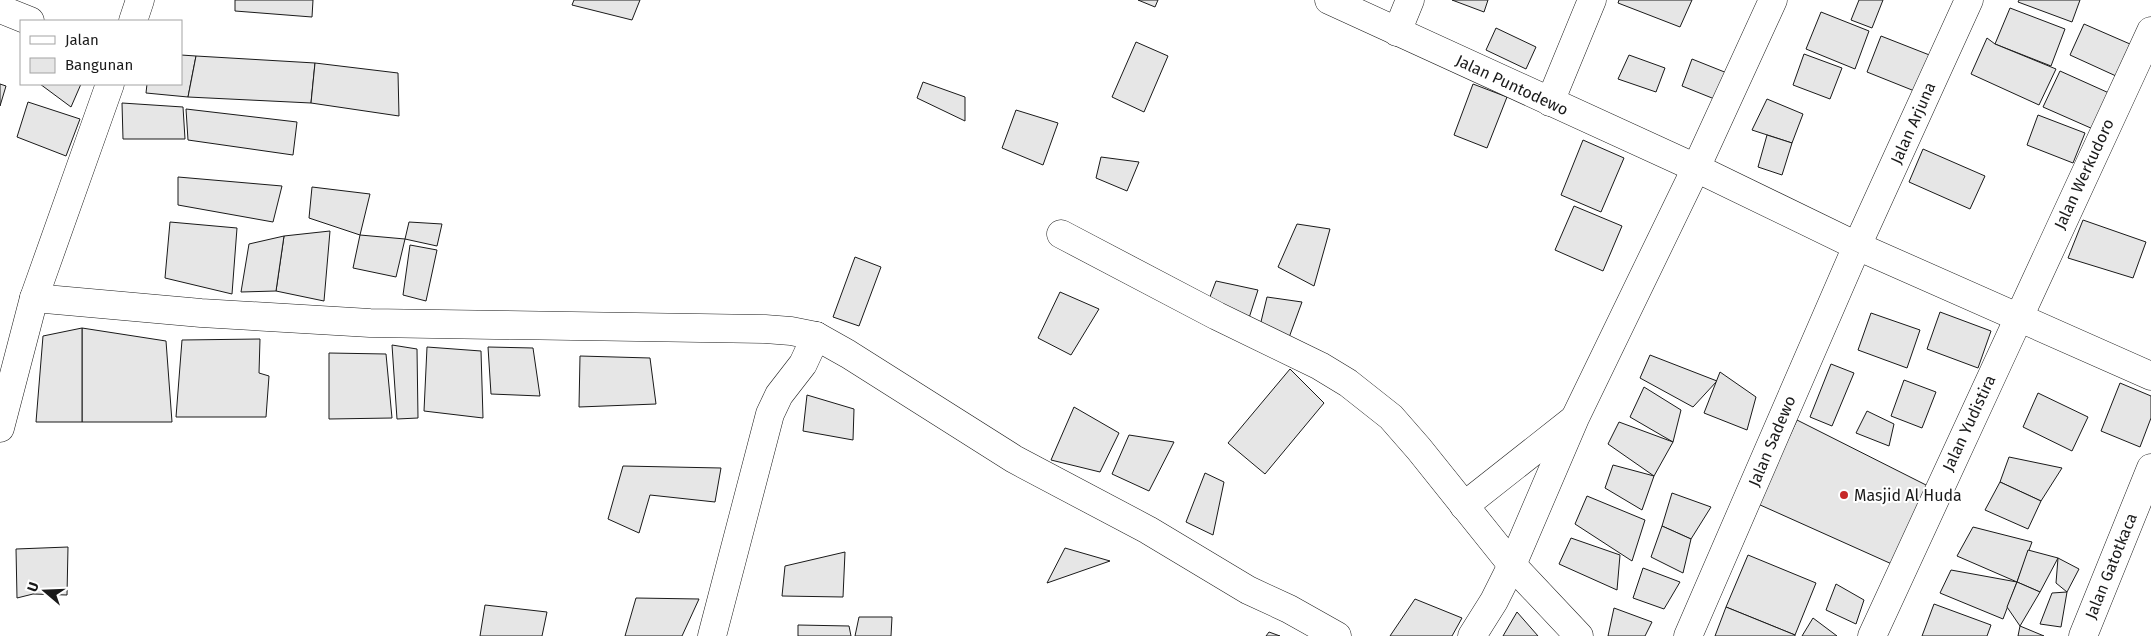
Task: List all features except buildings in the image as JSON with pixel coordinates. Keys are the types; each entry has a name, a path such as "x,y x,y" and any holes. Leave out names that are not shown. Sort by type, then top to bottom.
{"street":[{"path":"133,20 140,0"},
{"name":"Jalan Puntodewo","path":"1329,0 1696,168 1857,246 2151,376"},
{"path":"1397,32 1410,0"},
{"path":"1550,102 1592,0"},
{"path":"1472,636 1490,608 1512,565 1575,418 1696,168 1773,0"},
{"name":"Jalan Arjuna","path":"1857,246 1969,0"},
{"path":"0,9 28,20"},
{"name":"Jalan Werkudoro","path":"2017,318 2151,31"},
{"path":"0,428 6,372 110,85"},
{"path":"1061,234 1217,316 1320,366 1348,383 1391,418 1419,449 1512,565 1579,636"},
{"name":"Jalan Sadewo","path":"1688,636 1857,246"},
{"path":"34,298 201,313 370,324 765,329 791,331 816,336 848,354 1014,459 1148,530 1248,590 1289,609 1337,636"},
{"name":"Jalan Yudistira","path":"1872,636 2017,318"},
{"path":"712,636 770,414 779,395 803,364 816,336"},
{"path":"1464,506 1575,418"},
{"name":"Jalan Gatotkaca","path":"2083,636 2151,468"}],"place":[{"name":"Masjid Al Huda","path":"1844,495"}]}
